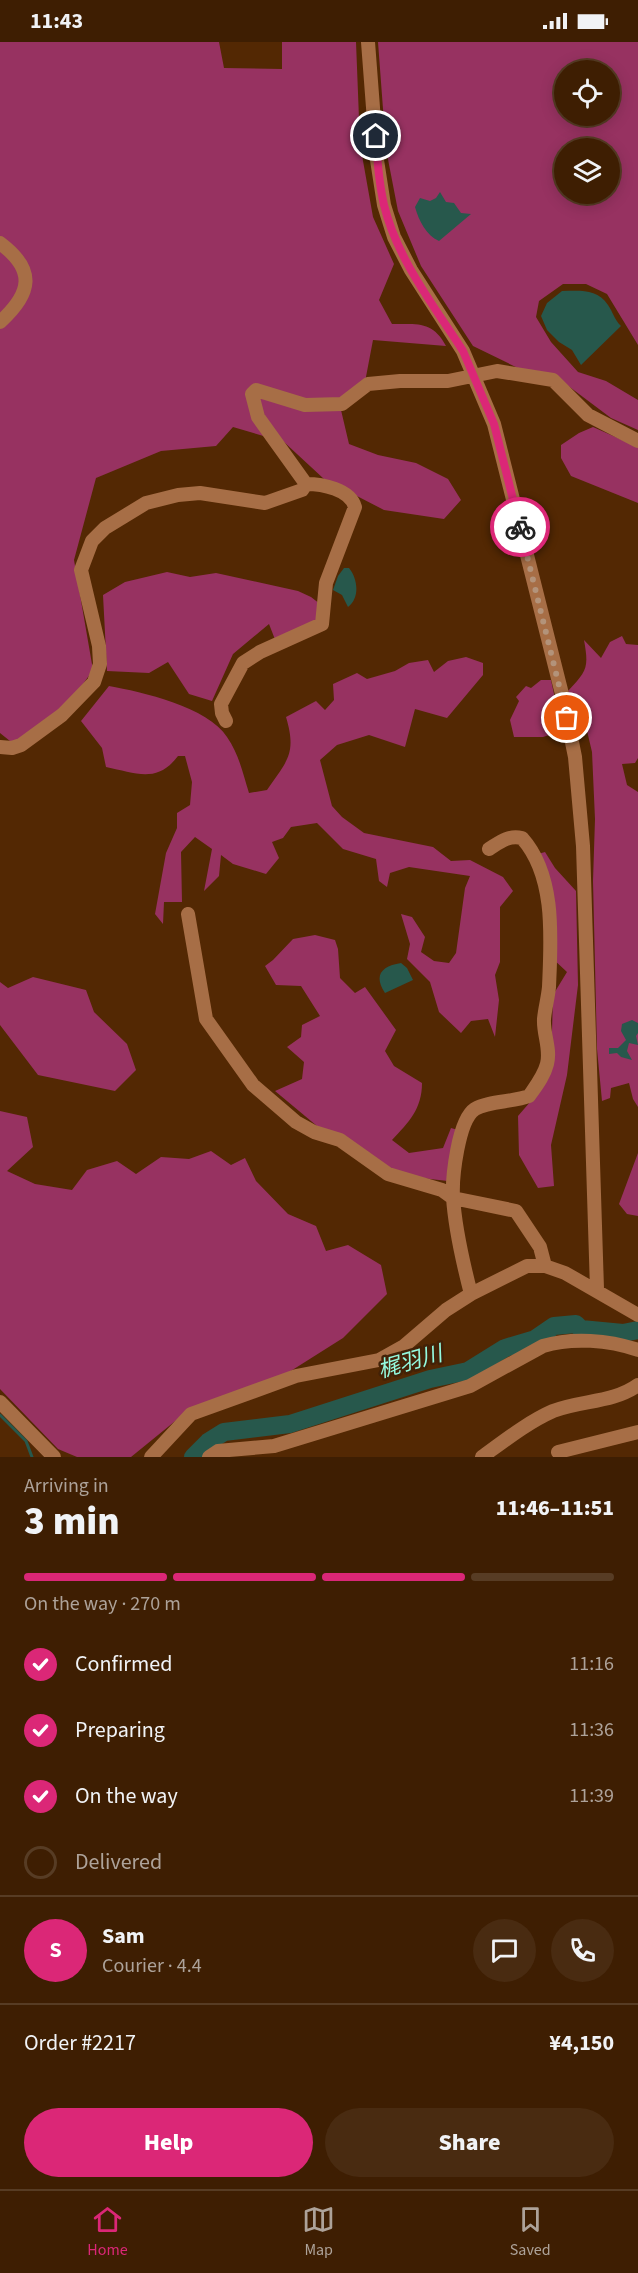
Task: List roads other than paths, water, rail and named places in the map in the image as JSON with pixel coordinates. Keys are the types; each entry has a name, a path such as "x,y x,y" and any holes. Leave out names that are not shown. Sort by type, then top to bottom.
{"street":[{"path":"368,42 377,160 384,205 394,237 411,270 463,351 494,424 563,698 575,758 583,846 597,1289"},
{"path":"0,243 19,260 25,270 27,283 25,292 0,322"},
{"path":"306,484 258,417 252,394 255,390 305,405 342,404 368,384 448,381 497,371 553,380 588,415 638,441"},
{"path":"226,721 221,704 243,663 260,652 322,624 326,583 355,507 348,495 321,484 306,484"},
{"path":"0,747 12,748 21,745 62,715 94,682 100,664 99,646 81,570 93,541 105,528 146,502 200,493 265,502 302,490 306,484"},
{"path":"471,1294 453,1198 459,1139 469,1115 477,1108 529,1096 544,1073 548,1061 544,1020 549,988 549,921 546,889 537,859 522,838 514,836 504,839 489,849"},
{"path":"188,914 206,1019 253,1085 296,1122 315,1132 340,1140 388,1174 442,1190 453,1198 516,1211 540,1247 545,1266"},
{"path":"151,1457 191,1414 296,1376 378,1360 404,1346 446,1310 471,1294 527,1266 545,1266 565,1273 597,1289 638,1315"},
{"path":"209,1457 218,1451 274,1446 470,1386 543,1346 555,1342 608,1343 638,1350"},
{"path":"482,1457 537,1419 555,1411 627,1393 638,1385"},
{"path":"0,1402 54,1457"},
{"path":"558,1452 638,1432"}],"water":[{"path":"440,192 446,202 454,203 461,213 471,214 439,241 424,227 415,207 420,198 430,201"},
{"path":"562,291 581,291 599,296 608,305 621,326 581,365 572,350 559,342 547,330 541,316 547,303"},
{"path":"344,568 349,568 356,583 356,594 348,607 342,595 333,590"},
{"path":"401,963 407,968 413,980 385,993 381,987 381,972 389,966"},
{"path":"632,1020 638,1023 636,1036 638,1045 629,1043 627,1051 632,1060 621,1057 617,1053 609,1054 609,1048 618,1048 626,1040 621,1031 622,1024"}],"waterway":[{"name":"梶羽川","path":"193,1457 208,1442 224,1432 290,1424 430,1379 468,1371 505,1348 535,1339 554,1326 576,1324 581,1329 623,1333 638,1330"},
{"path":"0,1415 26,1441 32,1457"}]}
